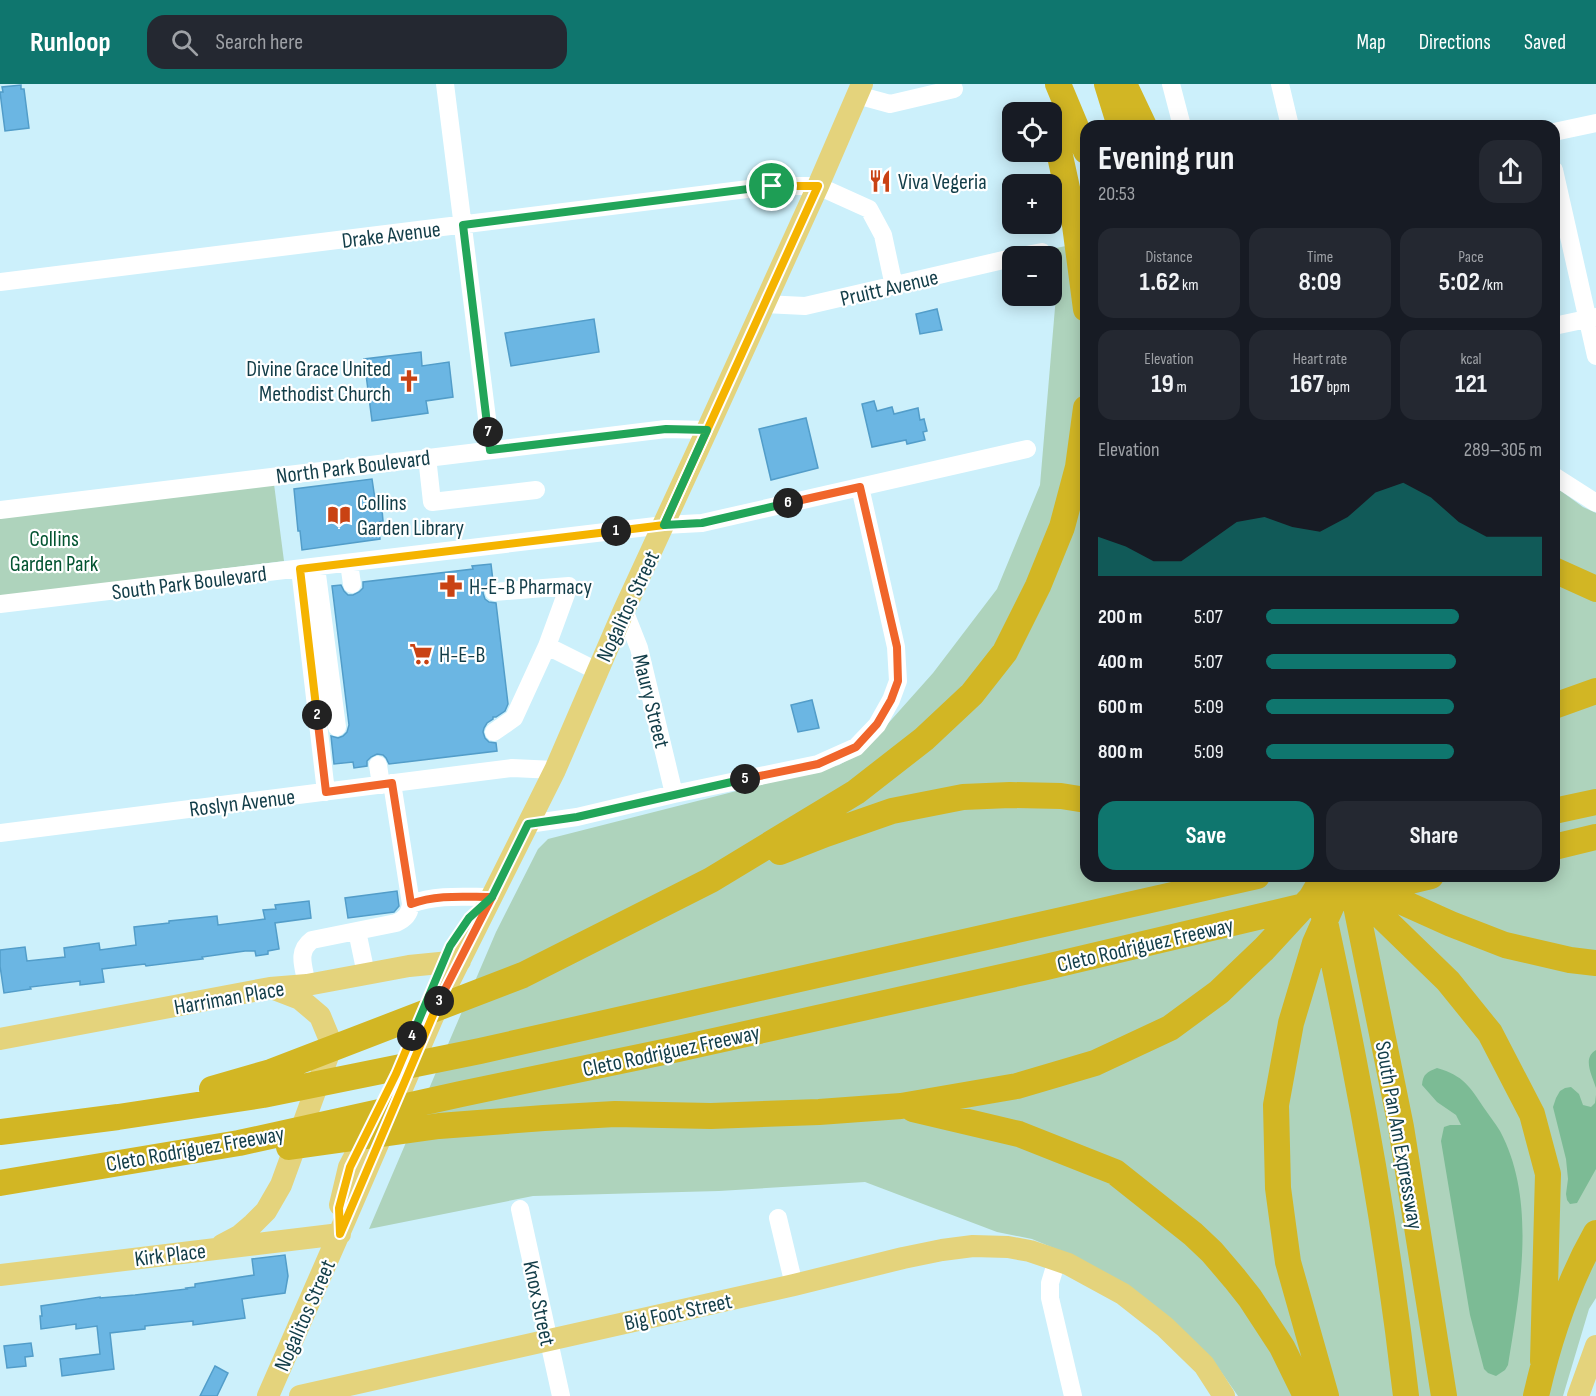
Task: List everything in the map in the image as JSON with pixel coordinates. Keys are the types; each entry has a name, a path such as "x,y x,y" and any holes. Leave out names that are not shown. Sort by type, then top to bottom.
{"highway":[{"path":"1042,84 1047,102"},
{"path":"1058,84 1080,137"},
{"path":"1107,84 1118,120"},
{"path":"1124,84 1141,120"},
{"path":"1061,162 1075,225 1080,263"},
{"path":"267,1083 523,975 711,880 856,792 924,739 972,694 1005,652 1052,554 1062,527 1080,452"},
{"path":"1560,573 1596,589"},
{"path":"1560,704 1596,691"},
{"path":"711,880 826,834 892,811 963,797 1010,795 1061,796 1080,799"},
{"path":"1560,810 1596,801"},
{"path":"1560,846 1596,837"},
{"name":"Cleto Rodriguez Freeway","path":"0,1132 118,1117 267,1083 480,1051 1230,882"},
{"name":"South Pan Am Expressway","path":"1317,882 1369,1144 1406,1396"},
{"path":"4,1182 235,1149 439,1126 615,1114 711,1116 819,1112 901,1106 1017,1086 1095,1063 1170,1028 1219,992 1264,949 1311,898 1320,882"},
{"path":"1326,882 1380,915 1448,981 1490,1034 1532,1114 1548,1174 1543,1361"},
{"name":"South Pan Am Expressway","path":"1351,882 1401,1127 1444,1396"},
{"path":"1369,882 1402,902 1505,945 1570,960 1596,963"},
{"name":"Cleto Rodriguez Freeway","path":"235,1149 461,1094 678,1049 1042,968 1341,887 1382,882"},
{"path":"1326,1396 1288,1262 1278,1188 1276,1106 1291,1023 1315,943 1341,887"},
{"path":"901,1106 1019,1134 1116,1172 1194,1234 1235,1279 1282,1347 1306,1396"},
{"path":"1536,1396 1543,1361 1575,1272 1596,1233"}],"main road":[{"name":"Nogalitos Street","path":"268,1396 442,996 451,962 492,897 555,770 624,610 818,186 859,90"},
{"name":"Harriman Place","path":"0,1039 270,988 307,985 409,966 451,962"},
{"path":"216,1249 239,1236 266,1211 280,1185 332,1045 320,1016 300,999 270,988"},
{"name":"Kirk Place","path":"0,1275 340,1234"},
{"name":"Big Foot Street","path":"300,1396 794,1285 903,1258 974,1246 1030,1251 1068,1264 1123,1294 1165,1327 1204,1365 1224,1396"},
{"path":"1578,1396 1596,1346"}],"street":[{"path":"445,84 490,450"},
{"path":"1280,84 1289,120"},
{"path":"859,90 890,104 954,89"},
{"path":"1173,92 1180,120"},
{"path":"1560,131 1596,123"},
{"name":"Drake Avenue","path":"0,282 772,186 818,186"},
{"path":"818,186 869,209 883,235 894,286"},
{"path":"1560,193 1592,318 1596,356"},
{"name":"Pruitt Avenue","path":"764,304 805,306 1002,260"},
{"path":"1560,325 1592,318"},
{"name":"North Park Boulevard","path":"0,510 666,429 707,430"},
{"name":"South Park Boulevard","path":"0,604 664,525 702,523 1027,449"},
{"path":"427,457 432,502 536,490"},
{"path":"1560,480 1596,503"},
{"path":"528,824 577,817 818,764 856,747 877,724 891,700 898,681 897,647 860,487"},
{"path":"349,563 352,584"},
{"path":"308,568 337,727"},
{"path":"308,568 326,792"},
{"path":"494,732 514,718 547,646 569,586 495,592"},
{"name":"Maury Street","path":"624,610 639,648 674,794"},
{"path":"547,646 597,671"},
{"path":"307,985 301,953 312,939 396,923 405,919 410,912 411,904 386,784 378,765"},
{"name":"Roslyn Avenue","path":"0,833 512,768 555,770"},
{"path":"411,904 437,897 492,897"},
{"path":"357,931 366,974"},
{"name":"Knox Street","path":"520,1209 561,1396"},
{"path":"778,1218 794,1285"},
{"path":"1056,1260 1050,1283 1050,1298 1073,1396"}],"green space":[{"path":"1080,243 1080,882 1560,882 1560,490 1583,507 1596,513 1596,1298 1589,1309 1563,1396 1238,1396 1212,1359 1075,1257 1032,1239 997,1232 865,1182 719,1191 533,1196 369,1229 496,932 538,849 548,839 839,765 858,754 933,673 997,589 1040,485 1055,306 1062,306 1062,247"},
{"name":"Collins Garden Park","path":"274,484 284,561 0,597 0,517"},
{"path":"1596,1050 1596,1088 1589,1062 1592,1053"},
{"path":"1437,1068 1460,1078 1494,1122 1511,1158 1519,1186 1522,1246 1517,1307 1508,1365 1496,1376 1484,1369 1470,1315 1441,1141 1444,1127 1461,1125 1456,1115 1437,1102 1422,1085 1426,1074"},
{"path":"1571,1087 1579,1094 1583,1105 1591,1107 1595,1103 1596,1095 1596,1169 1577,1203 1570,1204 1566,1194 1568,1179 1566,1159 1553,1107 1560,1091"}],"building":[{"path":"21,85 21,89 24,89 29,128 5,131 0,92 3,92 2,87"},
{"path":"937,309 942,330 920,334 916,314"},
{"path":"594,319 599,352 511,366 505,333"},
{"name":"Divine Grace United Methodist Church","path":"421,352 422,366 449,362 453,397 426,401 428,413 372,421 364,359"},
{"path":"874,401 877,411 892,407 894,414 918,408 920,420 924,419 927,431 923,432 925,440 907,444 906,440 872,447 862,404"},
{"path":"806,418 818,468 771,480 759,429"},
{"name":"Collins Garden Library","path":"372,479 375,499 381,498 383,521 378,522 380,539 302,550 294,489"},
{"name":"H-E-B","path":"491,564 493,581 488,582 483,593 485,599 496,603 508,704 505,711 487,723 483,732 489,742 496,743 497,751 389,764 383,755 377,754 367,761 367,766 354,768 353,762 334,764 331,736 338,738 343,736 349,725 332,586 341,585 348,595 353,595 363,588 363,582 473,569 472,566"},
{"path":"812,700 819,728 798,732 791,705"},
{"path":"397,891 399,906 394,912 348,918 345,898"},
{"path":"309,901 311,918 275,923 279,949 268,951 268,954 256,956 255,951 245,951 202,957 203,959 102,969 104,982 80,985 80,981 30,987 31,989 4,993 0,950 25,947 27,961 65,957 64,948 99,943 100,950 136,945 134,927 217,916 218,925 265,919 263,910 276,909 275,905"},
{"path":"285,1255 288,1276 285,1293 242,1299 245,1318 193,1325 193,1321 145,1326 145,1329 110,1333 114,1369 62,1376 60,1359 100,1354 97,1326 76,1329 76,1324 41,1329 41,1306 100,1297 187,1289 195,1287 195,1284 254,1275 252,1259"},
{"path":"31,1343 33,1356 25,1357 26,1366 7,1368 4,1346"},
{"path":"215,1366 228,1373 217,1396 200,1396"}],"place":[{"name":"Viva Vegeria","path":"880,181"},
{"name":"Divine Grace United Methodist Church","path":"409,381"},
{"name":"Collins Garden Library","path":"339,515"},
{"name":"H-E-B Pharmacy","path":"451,586"},
{"name":"H-E-B","path":"421,654"}],"route":[{"path":"772,186 463,225 490,450 666,429 707,430 664,525 702,523 860,487 897,647 898,681 891,700 877,724 856,747 818,764 577,817 528,824 492,897 469,918 450,946 396,1074 350,1167 339,1208 340,1234 442,996 492,897 437,897 411,904 392,783 326,792 300,569 664,525 818,186 772,186"}]}
